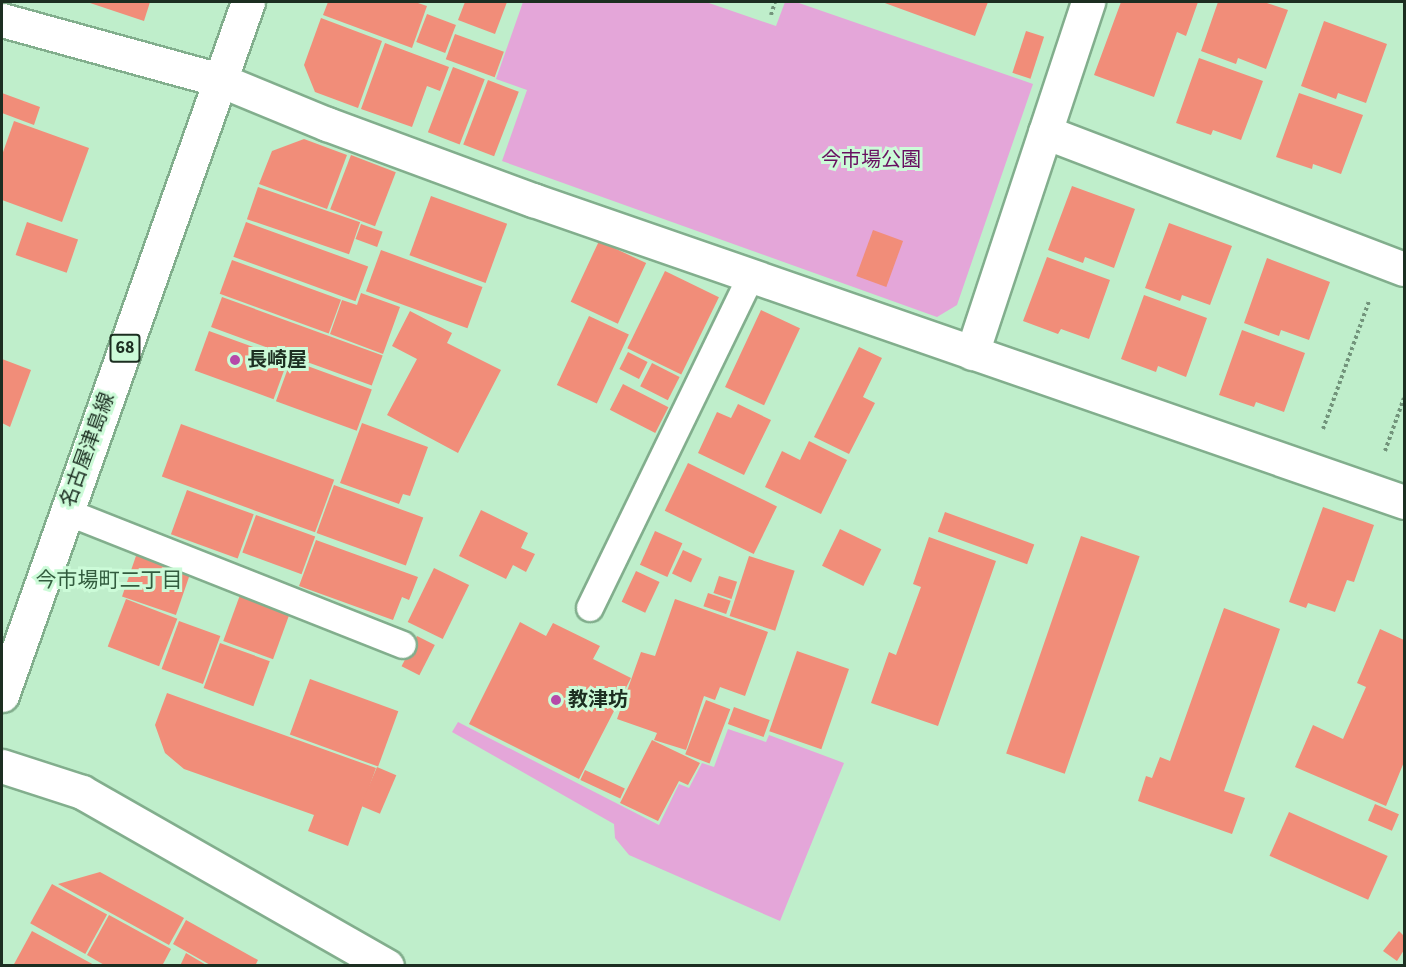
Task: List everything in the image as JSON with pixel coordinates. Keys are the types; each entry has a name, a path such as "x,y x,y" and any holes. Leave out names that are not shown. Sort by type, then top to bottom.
{"street":[{"name":"名古屋津島線","path":"2,695 248,2"},
{"path":"972,353 1088,2"},
{"path":"2,20 220,80 327,124 457,172 1404,502"},
{"path":"1045,132 1394,265"},
{"path":"2,766 82,792 387,966"}],"lane":[{"path":"590,608 751,276"},
{"path":"67,512 403,645"}],"path":[{"path":"771,15 775,2"},
{"path":"1308,469 1394,265"},
{"path":"1371,491 1404,398"}],"green space":[{"name":"今市場公園","path":"523,2 706,2 776,26 785,2 796,2 1033,84 957,305 937,317 502,161 527,90 496,79"},
{"path":"458,722 659,825 679,784 689,788 702,763 714,767 728,729 766,742 769,735 844,763 780,921 629,855 615,838 614,824 452,732"}],"building":[{"path":"87,2 150,2 144,21"},
{"path":"328,2 415,2 427,6 412,48 323,15"},
{"path":"465,2 507,2 495,34 458,20"},
{"path":"882,2 988,2 975,36"},
{"path":"1121,2 1198,2 1186,36 1177,32 1154,97 1094,75"},
{"path":"1218,2 1264,2 1288,10 1266,69 1238,58 1236,64 1201,51"},
{"path":"427,14 456,25 445,53 416,42"},
{"path":"321,18 382,41 358,108 315,92 304,65"},
{"path":"1324,21 1387,44 1366,103 1338,93 1336,99 1301,86"},
{"path":"1026,31 1044,37 1030,79 1012,73"},
{"path":"455,34 504,52 495,77 446,59"},
{"path":"385,43 449,67 440,91 427,86 412,127 361,109"},
{"path":"1199,58 1263,81 1241,140 1213,130 1211,135 1176,123"},
{"path":"453,67 485,79 460,145 428,132"},
{"path":"488,80 519,92 494,156 463,144"},
{"path":"2,93 40,107 34,125 2,113"},
{"path":"1299,93 1363,115 1341,174 1313,164 1312,169 1276,157"},
{"path":"14,121 89,148 62,222 2,200 2,155"},
{"path":"304,139 347,155 327,209 259,184 272,151"},
{"path":"351,155 396,172 375,226 330,209"},
{"path":"1072,186 1135,209 1114,268 1085,257 1083,263 1048,250"},
{"path":"258,187 360,222 349,254 247,219"},
{"path":"431,196 507,224 486,283 409,255"},
{"path":"27,222 78,240 67,273 16,255"},
{"path":"246,222 368,266 356,301 233,257"},
{"path":"1169,223 1232,246 1210,305 1182,295 1180,301 1145,288"},
{"path":"361,224 383,232 377,247 356,239"},
{"path":"873,230 903,241 886,287 856,276"},
{"path":"599,241 646,263 618,324 571,302"},
{"path":"381,250 482,287 467,328 366,291"},
{"path":"1047,257 1110,280 1089,339 1061,329 1058,334 1023,321"},
{"path":"1267,258 1330,282 1309,340 1281,330 1279,336 1244,323"},
{"path":"232,260 341,300 329,334 220,294"},
{"path":"665,271 719,297 681,375 627,348"},
{"path":"361,293 400,307 383,354 330,334 342,300 357,305"},
{"path":"1144,295 1207,318 1186,377 1158,366 1156,372 1121,359"},
{"path":"222,297 383,355 372,386 211,327"},
{"path":"761,310 800,328 764,405 725,387"},
{"path":"410,311 452,333 447,343 501,370 458,453 387,415 417,359 392,346"},
{"path":"589,316 629,335 597,403 557,385"},
{"path":"1242,330 1305,353 1284,412 1256,402 1254,407 1219,395"},
{"path":"209,331 288,360 274,399 195,370"},
{"path":"859,347 882,358 863,397 875,403 849,454 814,437"},
{"path":"628,352 648,362 639,379 619,369"},
{"path":"2,359 31,370 10,427 2,423"},
{"path":"291,360 372,389 357,431 276,401"},
{"path":"652,363 680,377 668,400 640,386"},
{"path":"623,384 668,407 655,433 610,410"},
{"path":"738,404 771,420 744,475 698,453 717,412 731,418"},
{"path":"362,423 428,447 410,496 403,494 399,504 340,483"},
{"path":"181,424 334,480 315,532 162,477"},
{"path":"809,441 847,460 821,514 765,487 782,451 800,460"},
{"path":"688,463 777,506 754,554 665,511"},
{"path":"334,485 423,517 406,565 317,533"},
{"path":"187,490 254,514 238,558 171,534"},
{"path":"1323,507 1374,525 1354,582 1347,580 1335,612 1308,603 1306,608 1289,602"},
{"path":"481,510 528,533 521,548 535,554 526,572 513,565 506,579 459,556"},
{"path":"945,512 1034,544 1027,564 938,532"},
{"path":"256,515 315,537 302,574 242,553"},
{"path":"840,529 881,549 863,586 822,566"},
{"path":"655,531 682,543 667,577 640,565"},
{"path":"1081,536 1140,556 1065,774 1006,753"},
{"path":"929,537 996,561 938,726 871,703 889,652 896,655 921,587 913,584"},
{"path":"316,540 418,577 409,600 402,597 393,620 299,586"},
{"path":"683,550 702,559 691,582 672,574"},
{"path":"137,553 191,572 176,615 122,596"},
{"path":"749,556 795,571 775,631 730,616"},
{"path":"434,568 469,585 443,639 408,622"},
{"path":"636,571 660,582 645,613 622,602"},
{"path":"719,576 737,582 732,599 713,593"},
{"path":"708,593 731,601 726,614 703,606"},
{"path":"240,595 290,613 273,659 223,641"},
{"path":"126,599 177,619 159,666 108,647"},
{"path":"675,599 768,632 745,696 720,687 715,700 704,696 686,750 654,740 657,733 617,719 641,652 655,656"},
{"path":"1224,608 1280,629 1224,791 1245,798 1232,834 1138,801 1146,776 1152,778 1160,757 1170,761"},
{"path":"179,621 220,636 203,684 162,669"},
{"path":"520,622 546,636 553,623 600,646 593,659 631,678 579,779 469,724"},
{"path":"1380,629 1404,640 1404,762 1386,806 1295,767 1313,725 1343,739 1366,687 1357,683"},
{"path":"417,636 435,645 419,675 402,666"},
{"path":"220,643 270,661 253,706 204,688"},
{"path":"797,651 849,669 821,749 769,731"},
{"path":"310,679 398,711 378,767 290,734"},
{"path":"167,693 376,768 348,846 308,831 314,815 184,769 165,753 155,725"},
{"path":"706,700 730,709 709,763 685,754"},
{"path":"734,707 770,720 764,737 728,724"},
{"path":"652,740 700,763 688,785 679,781 658,821 620,803"},
{"path":"377,767 396,775 380,814 361,806"},
{"path":"585,770 625,789 620,799 580,780"},
{"path":"1375,804 1399,814 1392,831 1368,821"},
{"path":"1289,812 1388,856 1368,900 1269,856"},
{"path":"100,872 184,918 169,945 58,884"},
{"path":"52,884 107,915 85,954 30,923"},
{"path":"109,915 171,949 162,966 106,966 87,955"},
{"path":"186,920 258,960 255,966 212,966 173,944"},
{"path":"32,931 96,966 13,966"},
{"path":"1399,931 1404,936 1404,950 1397,961 1383,951"},
{"path":"186,953 208,966 180,966"}],"place":[{"name":"長崎屋","path":"235,360"},
{"name":"教津坊","path":"556,700"}],"district":[{"name":"今市場町二丁目","path":"109,580"}]}
